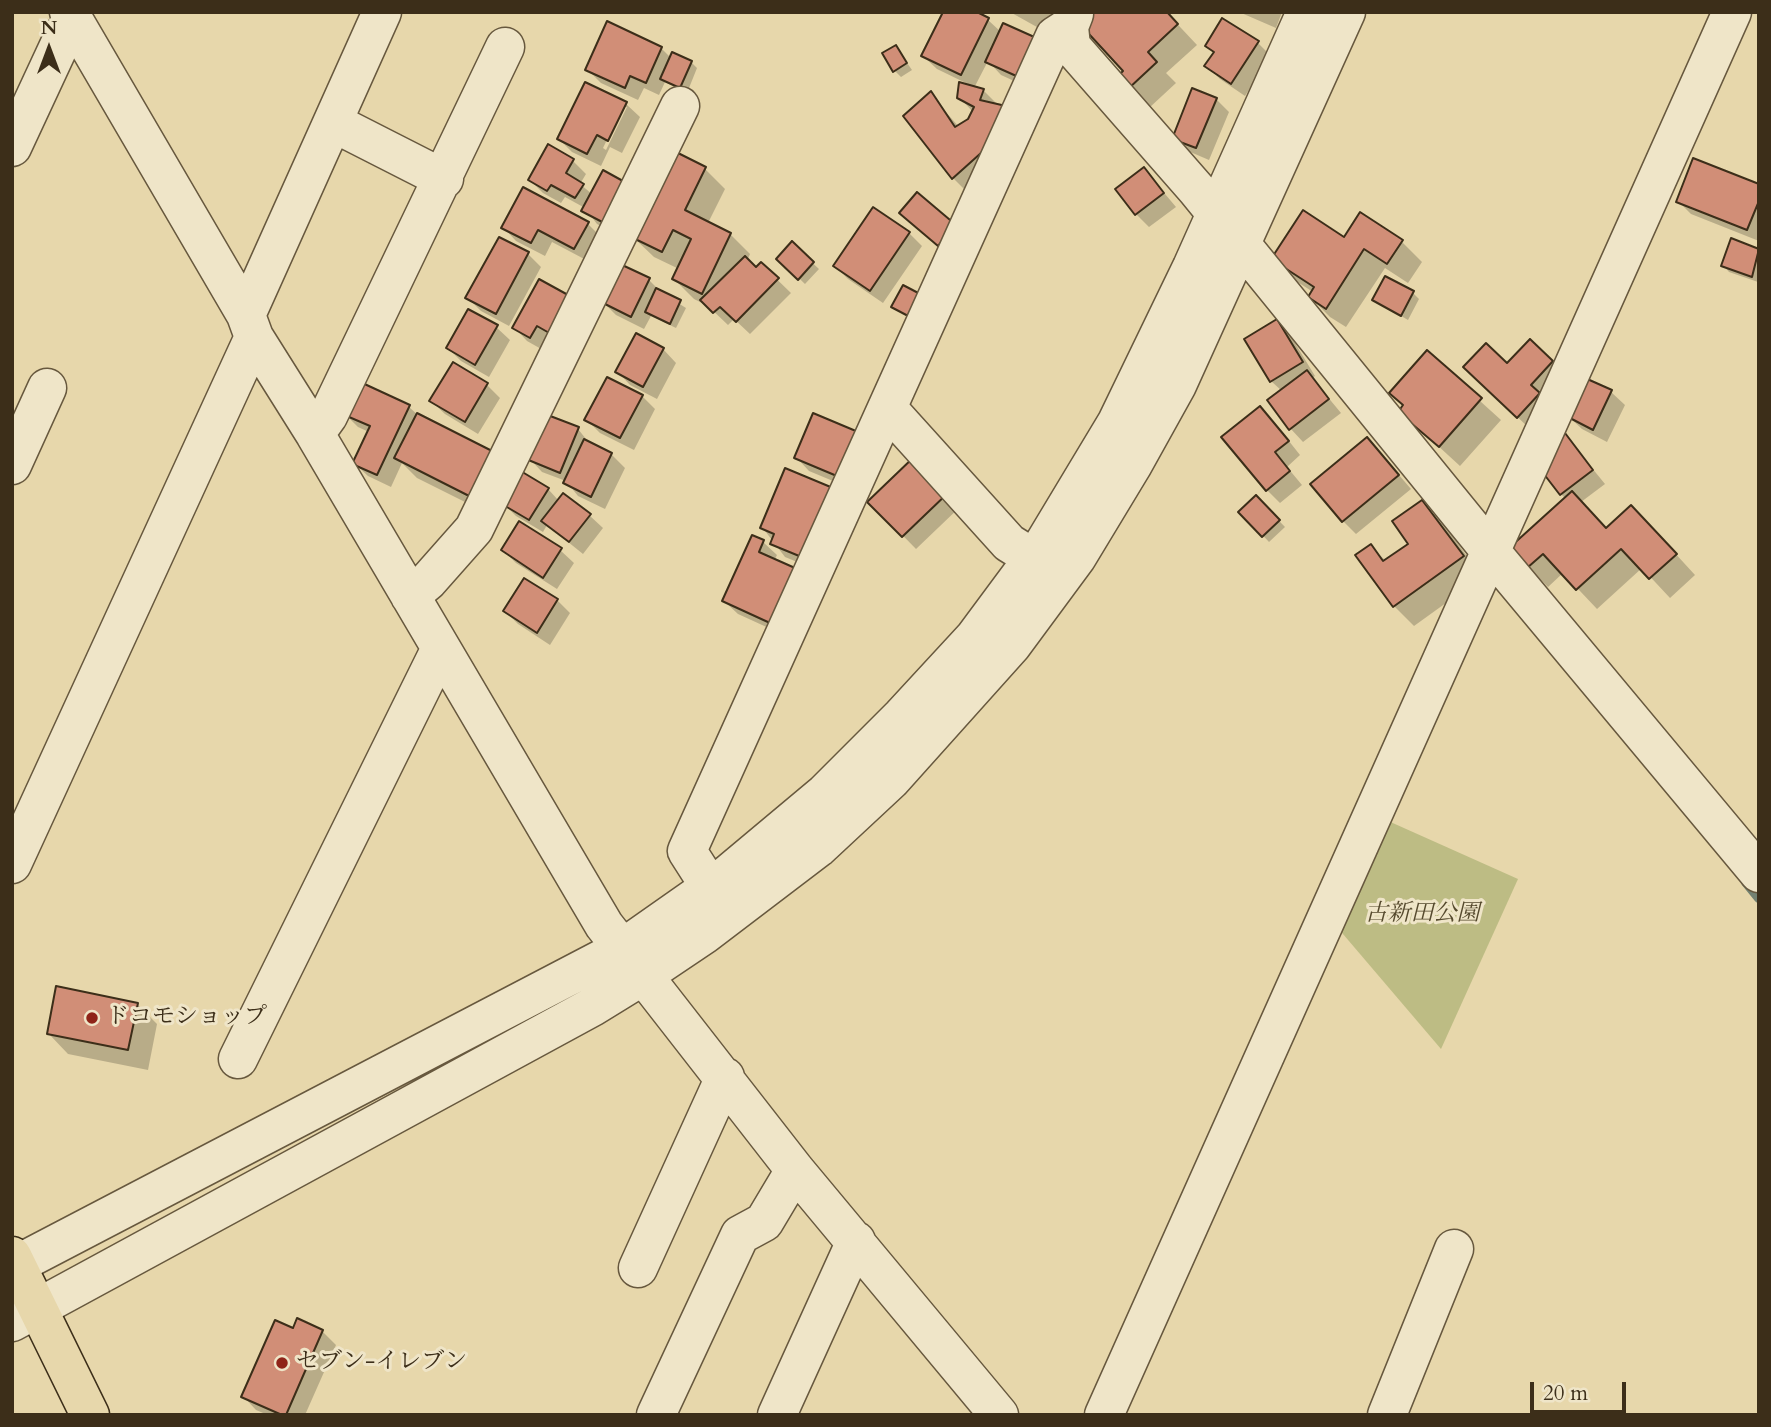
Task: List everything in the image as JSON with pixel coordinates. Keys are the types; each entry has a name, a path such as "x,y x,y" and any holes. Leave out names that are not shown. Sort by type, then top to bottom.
{"main road":[{"path":"14,1263 26,1316 90,1415"}],"street":[{"path":"12,864 382,12"},
{"path":"26,1316 634,962 710,887 825,793 902,716 974,638 1033,558 1117,422 1306,12"},
{"path":"14,1263 634,962 705,934 818,848 900,771 1012,645 1077,557 1132,466 1177,385 1346,12"},
{"path":"1110,1413 1732,12"},
{"path":"1751,12 1759,22"},
{"path":"12,147 71,15"},
{"path":"71,15 418,589 440,650 604,925 795,1170 999,1415"},
{"path":"1066,26 1071,46 1215,214 1488,562 1759,873"},
{"path":"710,887 687,851 1066,26"},
{"path":"321,426 444,179 505,47"},
{"path":"418,589 474,529 680,106"},
{"path":"334,123 444,179"},
{"path":"12,465 47,388"},
{"path":"888,409 1010,543 1033,558"},
{"path":"238,1059 440,650"},
{"path":"638,1268 725,1077"},
{"path":"656,1415 740,1236 764,1222 795,1170"},
{"path":"777,1415 856,1241"},
{"path":"1387,1415 1454,1249"}],"green space":[{"name":"古新田公園","path":"1386,820 1518,879 1441,1049 1337,927"}],"building":[{"path":"943,12 977,12 989,18 961,75 921,56"},
{"path":"1087,12 1167,12 1178,24 1148,52 1157,62 1128,89 1117,77 1123,71 1077,21"},
{"path":"1222,18 1259,41 1231,84 1204,66 1214,52 1205,46"},
{"path":"607,21 662,47 646,83 630,76 625,88 585,70"},
{"path":"1003,23 1041,40 1023,79 985,62"},
{"path":"896,45 907,63 893,72 882,53"},
{"path":"672,52 692,61 680,88 660,79"},
{"path":"585,82 627,102 608,141 597,135 587,154 557,139"},
{"path":"959,82 984,89 980,100 1006,106 991,144 952,179 903,116 931,91 955,127 968,119 974,107 957,98"},
{"path":"1192,88 1217,98 1196,148 1172,139"},
{"path":"548,144 574,159 566,173 584,184 575,198 551,185 547,191 528,180"},
{"path":"674,151 706,167 685,210 731,233 702,294 672,279 691,239 673,230 662,252 631,237"},
{"path":"1693,158 1759,184 1759,201 1747,230 1676,202"},
{"path":"1144,167 1164,193 1135,215 1115,189"},
{"path":"603,170 632,186 610,226 581,211"},
{"path":"523,187 589,222 574,249 538,230 531,243 501,228"},
{"path":"917,192 956,225 938,246 899,213"},
{"path":"873,207 910,232 870,291 833,266"},
{"path":"1303,210 1344,237 1360,212 1403,240 1387,264 1364,249 1326,309 1308,297 1314,287 1271,259"},
{"path":"499,237 529,252 496,314 465,298"},
{"path":"1731,238 1759,249 1752,277 1721,266"},
{"path":"792,241 814,262 798,280 776,259"},
{"path":"745,256 756,267 761,262 779,278 736,322 720,307 713,313 700,300"},
{"path":"620,264 650,278 631,317 601,302"},
{"path":"1385,276 1414,291 1401,316 1372,300"},
{"path":"539,279 579,301 558,338 537,326 530,338 512,328"},
{"path":"903,285 924,296 912,318 891,307"},
{"path":"656,288 681,300 670,324 645,312"},
{"path":"468,309 498,325 475,365 446,348"},
{"path":"1277,319 1303,362 1270,382 1244,339"},
{"path":"636,333 664,348 643,387 615,372"},
{"path":"1530,339 1553,361 1531,385 1540,393 1517,418 1463,367 1486,343 1507,363"},
{"path":"1427,350 1482,398 1439,447 1398,412 1403,405 1389,393"},
{"path":"453,362 488,383 465,422 429,401"},
{"path":"1307,370 1329,399 1289,430 1267,400"},
{"path":"607,377 643,395 620,438 584,420"},
{"path":"1585,378 1612,390 1593,430 1566,416"},
{"path":"358,381 410,405 377,475 352,464 370,426 342,414"},
{"path":"1260,406 1289,441 1275,452 1290,471 1266,491 1221,437"},
{"path":"417,413 500,455 477,500 394,458"},
{"path":"813,413 863,434 844,479 794,458"},
{"path":"545,414 579,427 560,473 526,459"},
{"path":"1565,433 1593,470 1560,495 1540,469"},
{"path":"1367,437 1399,475 1342,522 1310,484"},
{"path":"584,439 612,453 591,497 563,483"},
{"path":"916,455 950,491 902,537 867,502"},
{"path":"785,468 833,488 804,558 770,544 774,534 760,528"},
{"path":"519,470 549,488 529,520 500,503"},
{"path":"1572,491 1606,528 1631,505 1677,554 1649,579 1621,549 1576,590 1543,554 1527,568 1509,548"},
{"path":"563,493 591,514 569,542 541,521"},
{"path":"1256,495 1280,520 1262,537 1238,512"},
{"path":"1422,500 1464,556 1393,607 1355,555 1371,544 1383,561 1408,544 1392,521"},
{"path":"519,521 562,548 543,578 501,550"},
{"path":"752,535 764,540 759,552 795,568 770,623 722,601"},
{"path":"524,578 558,599 537,633 503,611"},
{"name":"ドコモショップ","path":"56,986 138,1003 128,1050 47,1034"},
{"name":"セブン-イレブン","path":"297,1318 323,1330 286,1415 282,1415 241,1397 275,1320 293,1328"}],"waterway":[{"path":"1746,882 1759,898"}],"place":[{"name":"ドコモショップ","path":"92,1018"},
{"name":"セブン-イレブン","path":"282,1363"}]}
